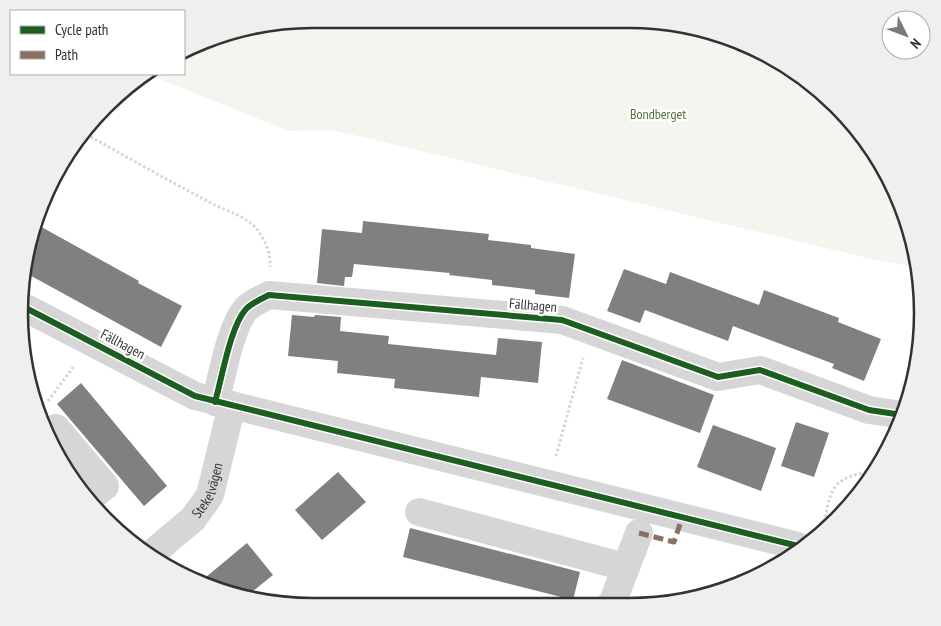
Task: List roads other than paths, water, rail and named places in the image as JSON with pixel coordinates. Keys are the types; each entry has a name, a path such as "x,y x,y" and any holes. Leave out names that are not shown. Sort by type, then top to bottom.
{"street":[{"name":"Fällhagen","path":"224,403 234,331 245,310 256,301 269,295 562,320 718,377 760,370 869,410 895,415"},
{"name":"Fällhagen","path":"28,309 195,396 794,545"},
{"name":"Stekelvägen","path":"155,551 193,519 210,494 224,403"},
{"path":"54,434 105,486 93,495"},
{"path":"419,512 625,567"},
{"path":"614,598 639,532"}],"park label":[{"name":"Bondberget","path":"658,114"}]}
